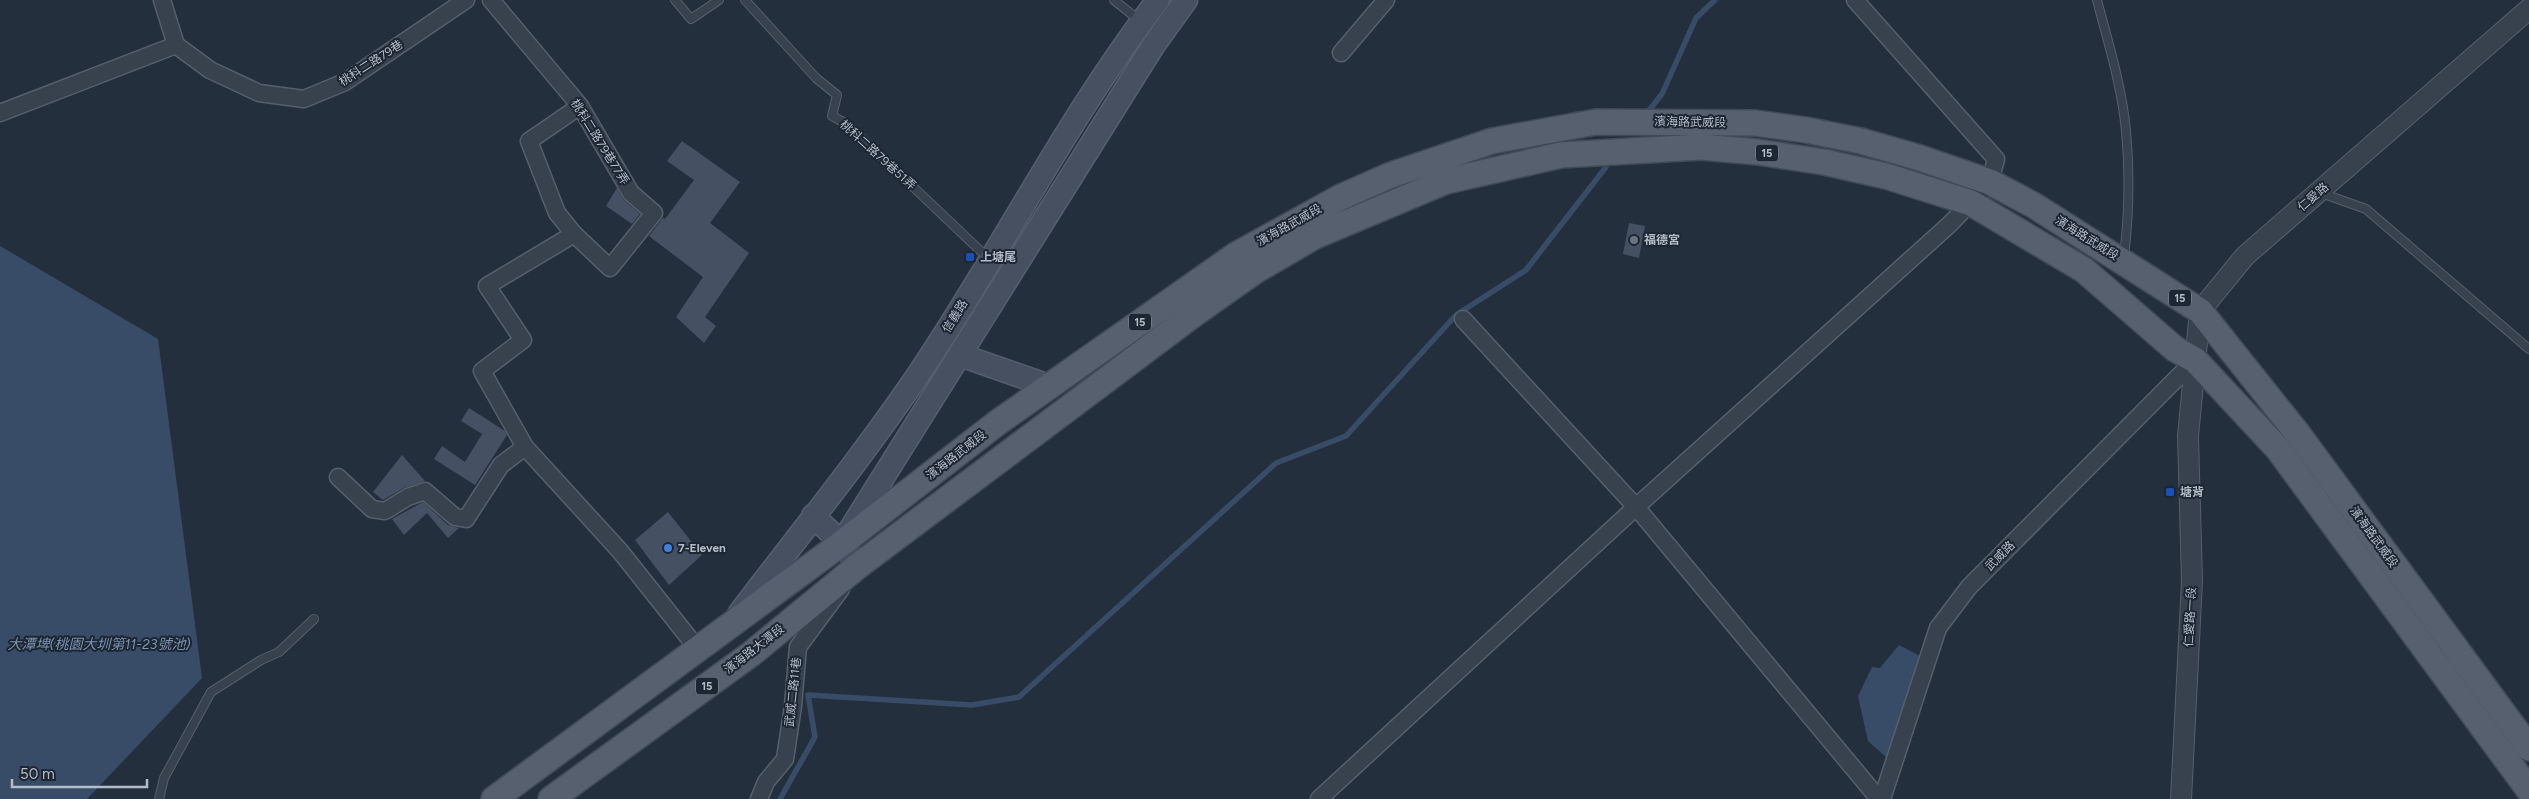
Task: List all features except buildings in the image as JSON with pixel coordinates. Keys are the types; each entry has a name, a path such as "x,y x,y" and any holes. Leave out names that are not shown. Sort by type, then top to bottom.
{"main road":[{"name":"信義路","path":"842,543 960,355 1151,28 1158,0"},
{"name":"信義路","path":"735,620 865,450 918,374 1082,108 1151,28 1186,0"},
{"name":"濱海路武威段","path":"735,620 842,543 997,423 1236,255 1341,197 1391,175 1492,141 1596,122 1754,123 1806,130 1861,141 1990,182 2035,206 2123,260 2200,311 2298,434 2529,748"},
{"name":"濱海路武威段","path":"858,566 1255,271 1315,236 1446,181 1561,155 1701,147 1758,152 1824,162 1886,176 1971,202 2084,270 2175,349 2195,360 2278,449 2529,790"},
{"path":"960,355 1049,386"},
{"path":"813,516 842,543 858,566"},
{"name":"濱海路大潭段","path":"551,799 751,654 858,566"},
{"name":"15","path":"494,799 735,620"}],"street":[{"path":"0,114 176,45 162,0"},
{"name":"桃科二路79巷","path":"176,45 210,70 259,94 304,99 345,82 466,0"},
{"name":"桃科二路79巷77弄","path":"491,0 580,106 631,193 654,212 610,268 574,234"},
{"path":"1340,53 1386,0"},
{"path":"1319,799 1636,507 1950,224 1990,182 1996,160 1855,0"},
{"name":"仁愛路","path":"2200,311 2245,256 2529,9"},
{"path":"580,106 529,141 557,213 574,234 487,286 522,340 482,370 524,447 620,551 697,648"},
{"path":"2195,360 2200,311"},
{"path":"1463,319 1636,507 1880,799"},
{"name":"仁愛路一段","path":"2181,799 2192,582 2188,436 2195,360"},
{"name":"武威路","path":"1880,799 1938,628 1969,587 2195,360"},
{"path":"338,477 372,509 385,511 408,497 425,491 455,517 466,519 501,465 524,447"},
{"name":"武威二路11巷","path":"759,799 766,782 785,759 798,647 858,566"}],"lane":[{"path":"675,0 691,18 719,0"},
{"name":"桃科二路79巷51弄","path":"745,0 816,78 837,95 832,116 847,124 990,260"},
{"path":"1114,0 1151,28"},
{"path":"2097,0 2109,41 2126,129 2127,226 2123,260"},
{"path":"2318,192 2366,209 2529,349"},
{"path":"159,799 164,778 211,692 261,660 279,652 314,620"}],"water":[{"name":"大潭埤(桃園大圳第11-23號池)","path":"0,246 158,339 202,678 87,799 0,799"},
{"path":"1899,645 1920,656 1887,758 1868,741 1858,696 1872,667 1880,668"}],"waterway":[{"path":"1646,114 1662,94 1696,18 1715,0"},
{"path":"780,799 815,737 808,695 972,705 1019,697 1276,463 1346,436 1456,315 1526,270 1606,167"}],"place":[{"name":"福德宮","path":"1634,240"},
{"name":"上塘尾","path":"970,257"},
{"name":"塘背","path":"2170,492"},
{"name":"7-Eleven","path":"668,548"}]}
